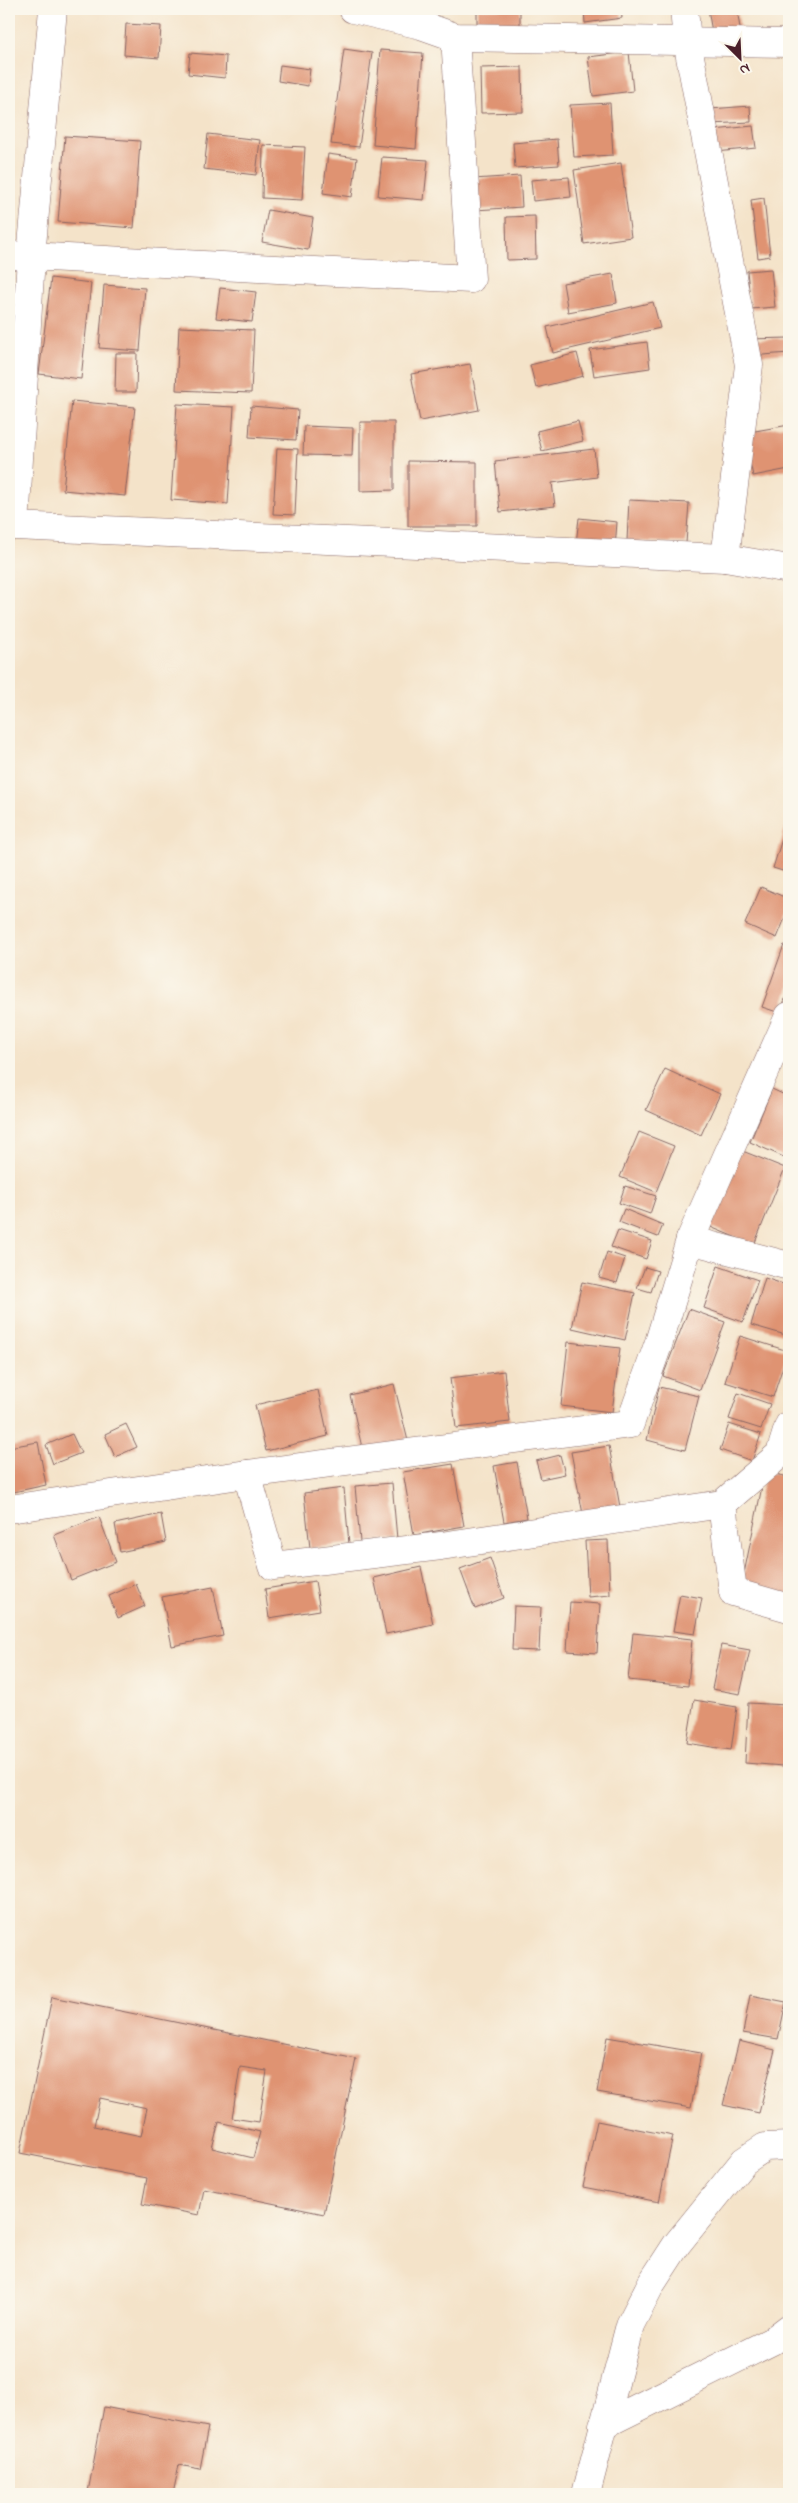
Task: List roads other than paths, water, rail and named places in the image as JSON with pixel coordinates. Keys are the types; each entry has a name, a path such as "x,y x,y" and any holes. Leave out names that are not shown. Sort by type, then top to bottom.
{"street":[{"path":"53,9 20,256 11,530 725,558 789,569"},
{"path":"353,9 421,25 455,37 789,43"},
{"path":"684,9 686,41 749,365 725,558"},
{"path":"20,256 471,279 455,37"},
{"path":"9,1508 247,1474 630,1424 659,1342 690,1240 786,1028"},
{"path":"690,1240 789,1266"},
{"path":"247,1474 273,1566 441,1546 722,1504 780,1454 789,1426"},
{"path":"722,1504 733,1592 789,1608"},
{"path":"586,2494 630,2326 651,2284 677,2244 744,2161 765,2147 789,2146"},
{"path":"603,2424 772,2341 789,2328"}]}
